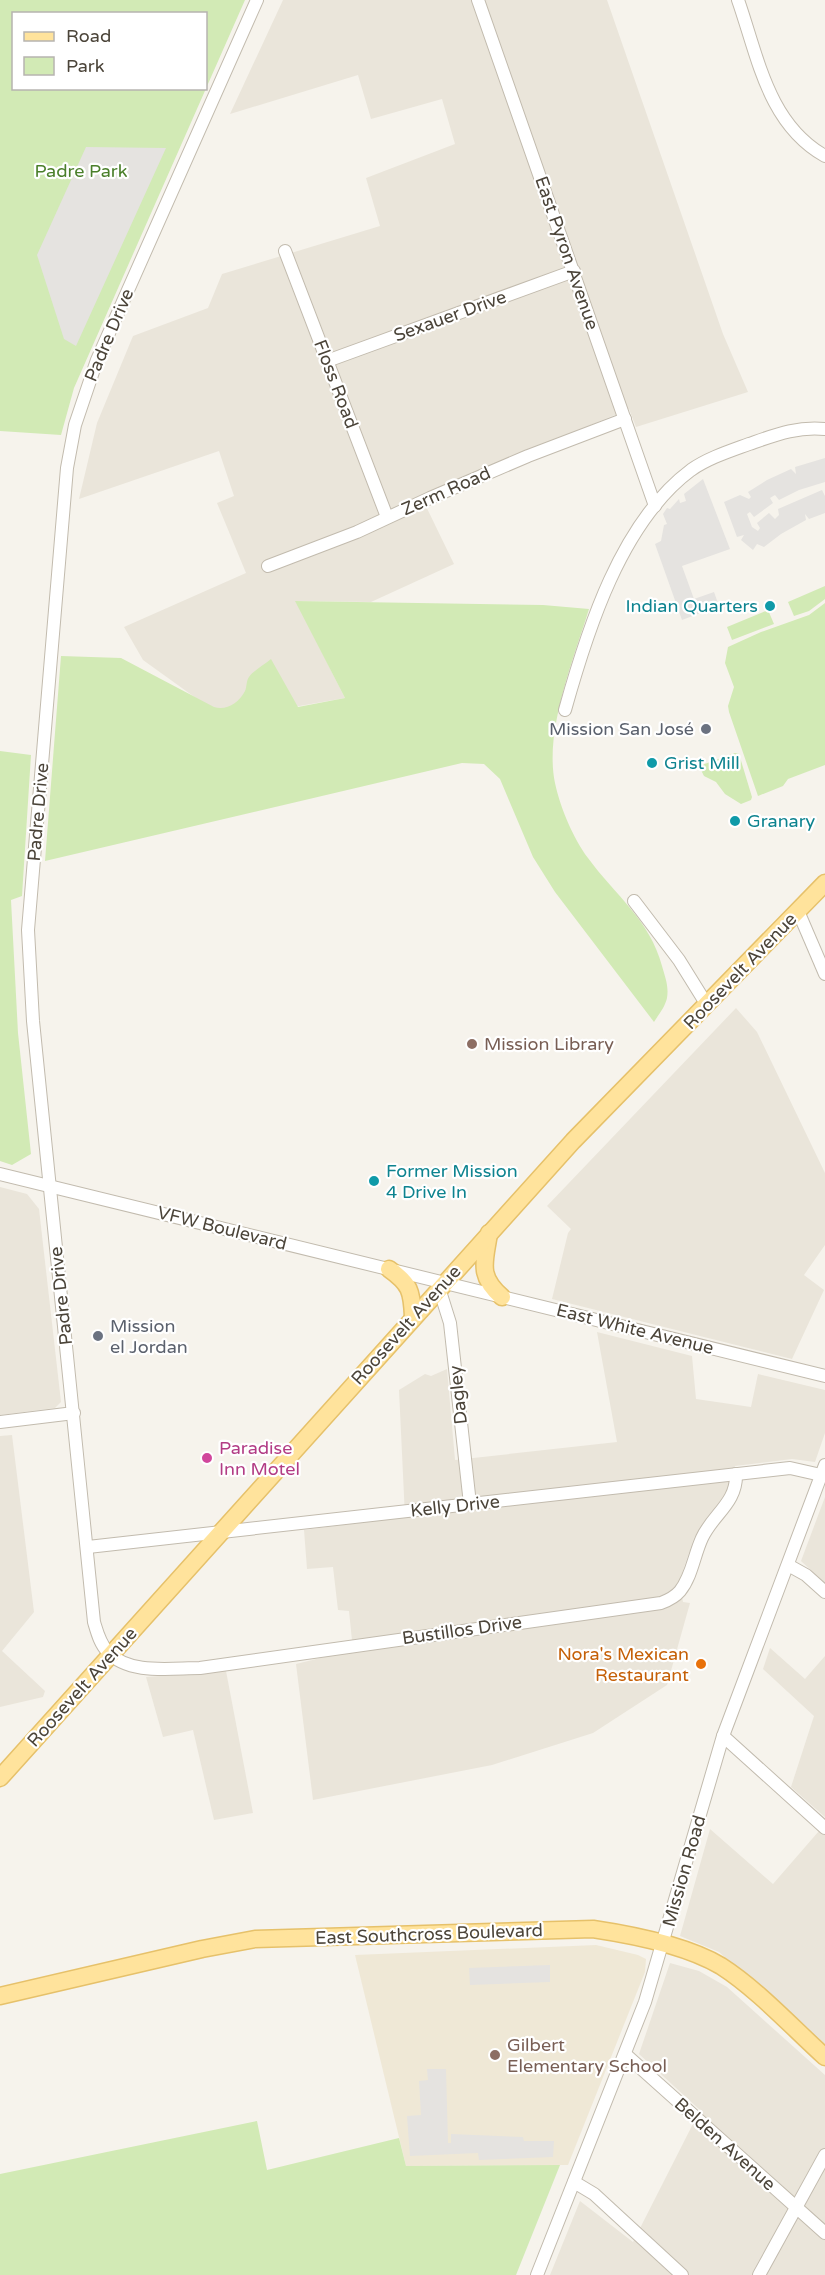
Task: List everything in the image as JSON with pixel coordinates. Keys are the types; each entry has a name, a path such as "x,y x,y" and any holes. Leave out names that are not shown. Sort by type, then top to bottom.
{"main road":[{"name":"Roosevelt Avenue","path":"0,1778 578,1135 825,884"},
{"path":"489,1233 484,1272 491,1287 502,1297"},
{"path":"389,1269 407,1283 412,1300 413,1317"},
{"name":"East Southcross Boulevard","path":"0,1996 202,1949 255,1939 592,1929 663,1945 706,1959 733,1975 825,2057"}],"street":[{"name":"Padre Drive","path":"111,1655 102,1644 94,1622 33,1021 28,930 70,451 77,417 97,360 257,0"},
{"name":"East Pyron Avenue","path":"478,0 656,506"},
{"path":"738,0 776,107 786,123 800,138 825,156"},
{"name":"Floss Road","path":"285,251 387,517"},
{"name":"Sexauer Drive","path":"327,362 574,271"},
{"name":"Zerm Road","path":"268,566 357,532 528,456 625,419"},
{"path":"565,710 595,613 609,580 637,531 656,506 684,476 702,463 781,433 806,428 825,429"},
{"path":"634,901 679,960 707,1005"},
{"path":"798,912 825,974"},
{"name":"VFW Boulevard","path":"0,1173 389,1269 442,1285"},
{"name":"East White Avenue","path":"442,1285 502,1297 825,1376"},
{"name":"Dagley","path":"442,1285 450,1323 470,1504"},
{"path":"0,1422 74,1413"},
{"name":"Kelly Drive","path":"88,1547 790,1468 823,1470"},
{"name":"Mission Road","path":"537,2275 645,2002 723,1736 823,1470"},
{"name":"Bustillos Drive","path":"111,1655 134,1667 200,1668 670,1600 682,1588 707,1528 732,1496 736,1486 736,1474"},
{"path":"788,1565 806,1575 825,1592"},
{"path":"723,1736 825,1828"},
{"name":"Belden Avenue","path":"625,2054 825,2233"},
{"path":"759,2275 825,2155"},
{"path":"574,2182 594,2194 682,2275"}],"shaded area":[{"path":"283,0 607,0 723,334 748,392 636,427 629,409 421,496 454,564 371,602 296,601 345,698 225,719 143,660 124,627 246,573 217,503 234,496 219,451 79,499 97,423 133,336 208,308 222,274 380,226 366,178 455,144 442,99 371,119 358,75 230,114"},
{"path":"86,147 166,148 76,346 64,339 37,255"},
{"path":"825,458 825,482 799,490 779,500 775,495 770,498 773,503 754,517 750,512 747,514 752,527 758,531 760,528 757,523 769,513 775,519 779,515 778,509 822,490 825,496 825,513 809,519 805,514 806,520 764,547 757,544 753,550 741,540 744,535 737,537 724,502 740,495 749,499 751,497 748,492 767,480 791,469 796,474 795,467"},
{"path":"703,479 730,549 682,566 694,599 714,592 719,606 682,620 655,544 661,541 664,525 667,524 663,514 667,508 670,509 679,499 680,503 686,501 684,494"},
{"path":"736,1008 757,1032 825,1173 825,1245 804,1275 824,1290 792,1359 552,1299 568,1233 571,1229 547,1206"},
{"path":"0,1187 27,1194 39,1209 61,1402 55,1408 0,1415"},
{"path":"597,1332 692,1356 696,1399 751,1407 758,1374 825,1390 825,1433 815,1462 792,1459 735,1466 728,1492 694,1538 679,1582 683,1602 690,1603 667,1685 593,1733 492,1765 313,1800 296,1664 353,1650 349,1611 338,1610 333,1567 307,1569 304,1530 405,1517 399,1390 425,1374 431,1376 447,1369 455,1460 617,1442"},
{"path":"12,1435 34,1612 2,1651 45,1691 43,1697 0,1707 0,1436"},
{"path":"825,1497 825,1583 801,1561"},
{"path":"770,1648 805,1679 825,1656 825,1817 791,1787 814,1716 763,1669"},
{"path":"226,1671 253,1813 214,1820 193,1730 163,1737 146,1677"},
{"path":"825,1824 825,2045 719,1952 680,1936 710,1829 773,1884"},
{"name":"Gilbert Elementary School","path":"596,1945 646,1959 645,1972 568,2165 406,2166 355,1955"},
{"path":"670,1963 699,1971 727,1987 825,2075 825,2275 550,2275 580,2201 633,2242 700,2110 639,2054"},
{"path":"550,1965 550,1982 470,1985 469,1968"},
{"path":"427,2069 446,2069 448,2143 451,2143 451,2134 523,2137 524,2141 554,2141 553,2157 479,2160 478,2153 410,2156 407,2116 421,2115 419,2081 428,2080"}],"green space":[{"name":"Padre Park","path":"0,0 245,0 207,86 207,12 12,12 12,90 205,90 74,388 61,435 0,431"},
{"path":"825,586 825,599 809,611 794,616 788,602"},
{"path":"295,601 543,605 589,609 557,718 553,763 555,783 568,822 582,850 640,921 656,950 667,986 667,998 654,1022 555,892 533,857 500,779 484,764 462,763 45,861 61,656 121,658 219,708 228,707 239,699 245,691 249,677 271,659 298,707 345,698"},
{"path":"825,603 825,765 788,779 783,786 758,796 729,712 728,706 734,687 725,663 728,647 761,632 809,615"},
{"path":"768,610 774,624 732,640 727,627"},
{"path":"0,751 31,755 22,896 11,900 18,1033 31,1154 12,1165 0,1161"},
{"path":"735,753 739,754 752,797 751,800 741,804 725,794 716,782 704,776 699,766"},
{"path":"257,2121 267,2170 399,2138 406,2166 560,2165 516,2275 0,2275 0,2174"}],"place":[{"name":"Indian Quarters","path":"770,606"},
{"name":"Mission San José","path":"706,729"},
{"name":"Grist Mill","path":"652,763"},
{"name":"Granary","path":"735,821"},
{"name":"Mission Library","path":"472,1044"},
{"name":"Former Mission 4 Drive In","path":"374,1181"},
{"name":"Mission el Jordan","path":"98,1336"},
{"name":"Paradise Inn Motel","path":"207,1458"},
{"name":"Nora's Mexican Restaurant","path":"701,1664"},
{"name":"Gilbert Elementary School","path":"495,2055"}]}
